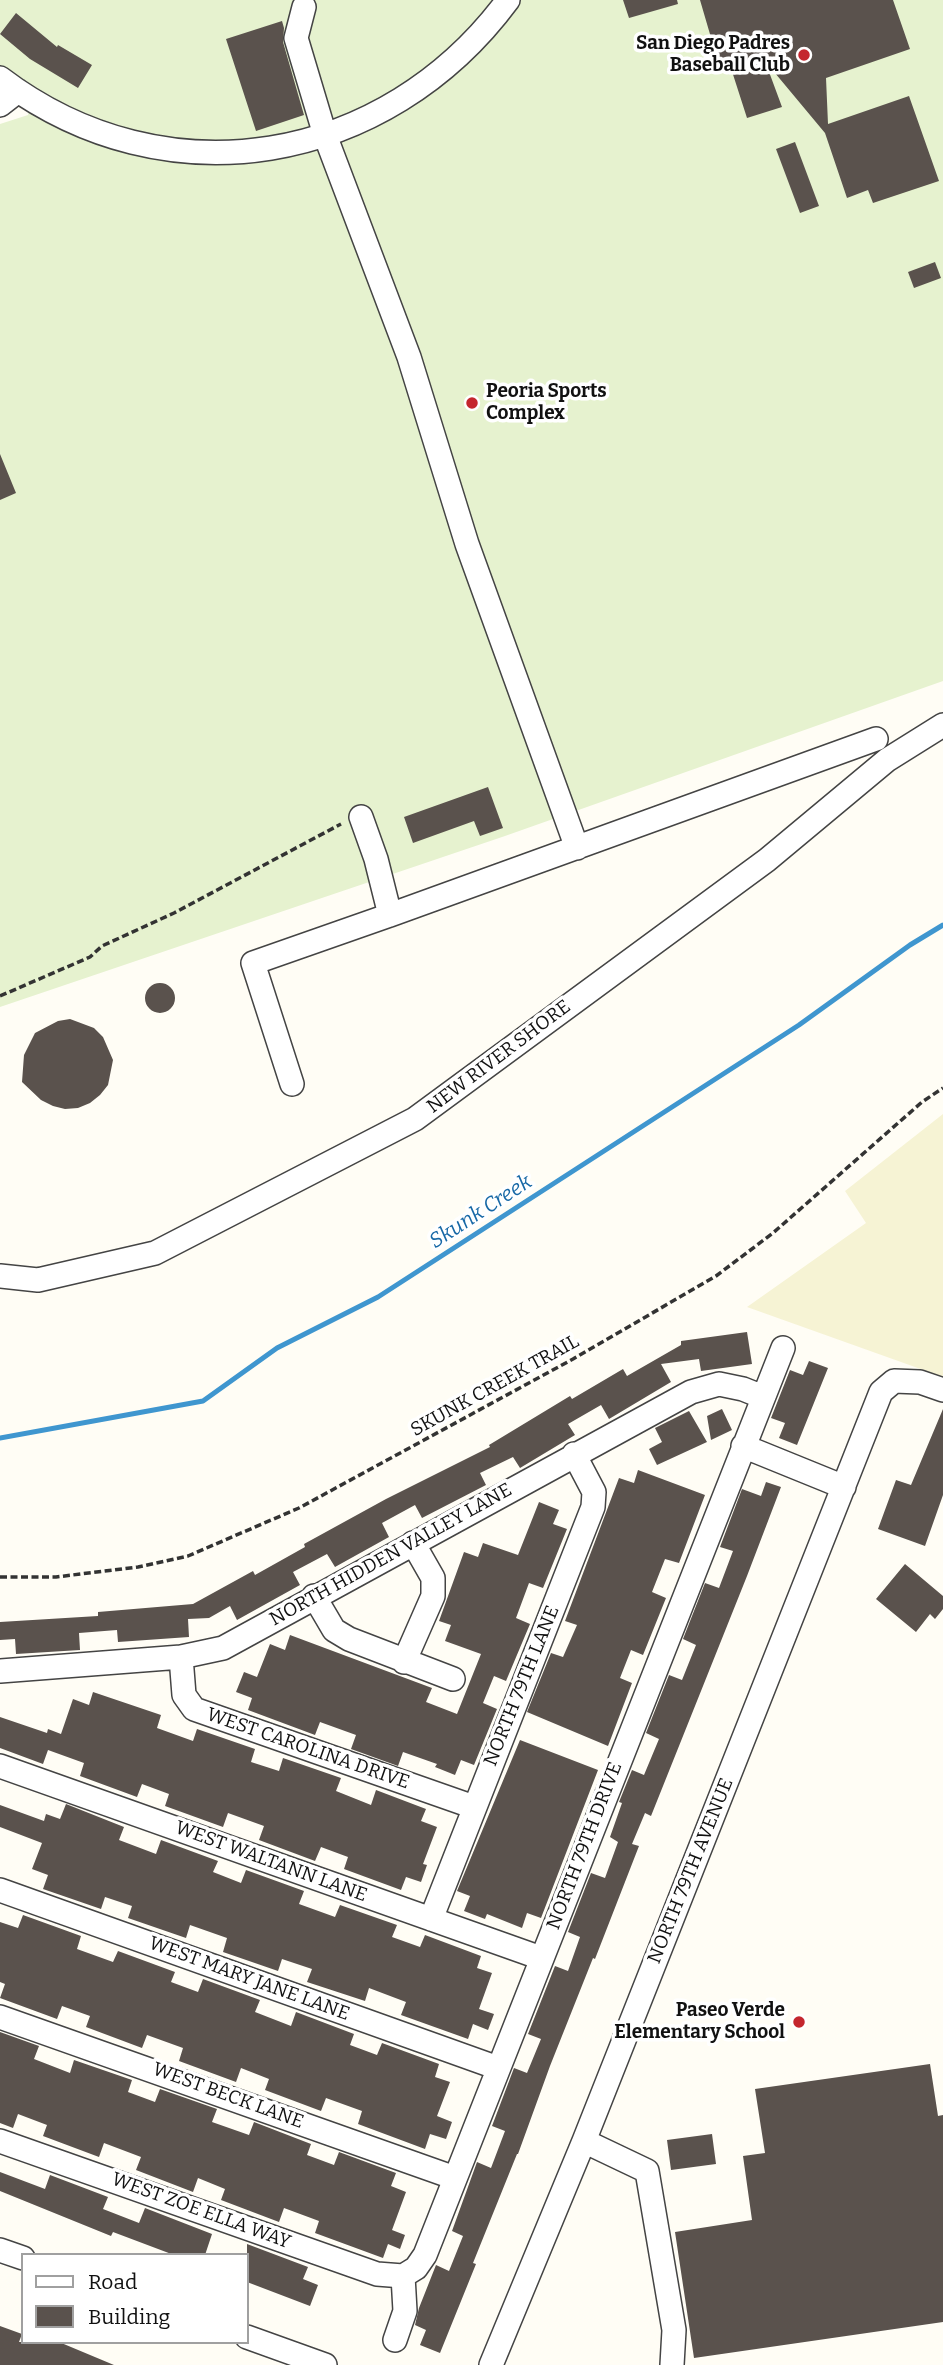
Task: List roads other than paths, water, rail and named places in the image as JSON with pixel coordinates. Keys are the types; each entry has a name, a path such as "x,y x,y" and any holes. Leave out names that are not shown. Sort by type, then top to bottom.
{"street":[{"path":"6,92 95,130 135,143 201,152 247,151 288,145 326,135 390,107 426,84 471,45 508,0"},
{"path":"304,7 296,38 326,135 408,357 467,544 577,848"},
{"name":"NEW RIVER SHORE","path":"0,1276 38,1280 155,1253 415,1119 766,860 887,760 943,725"},
{"path":"292,1084 253,963 876,739"},
{"path":"361,817 376,859 390,915"},
{"name":"NORTH 79TH DRIVE","path":"403,2276 416,2268 425,2255 783,1348"},
{"name":"NORTH 79TH AVENUE","path":"492,2365 584,2141 881,1392 894,1381 920,1382 943,1390"},
{"name":"NORTH HIDDEN VALLEY LANE","path":"0,1671 181,1657 223,1648 691,1392 719,1384 763,1397"},
{"path":"743,1446 844,1487"},
{"name":"NORTH 79TH LANE","path":"431,1919 593,1507 594,1492 575,1454"},
{"path":"404,1662 433,1596 433,1578 413,1543"},
{"path":"314,1597 334,1630 349,1639 453,1679"},
{"name":"WEST CAROLINA DRIVE","path":"181,1657 184,1695 194,1709 474,1807"},
{"name":"WEST WALTANN LANE","path":"0,1766 541,1958"},
{"name":"WEST MARY JANE LANE","path":"0,1890 498,2068"},
{"name":"WEST BECK LANE","path":"0,2017 455,2178"},
{"name":"WEST ZOE ELLA WAY","path":"0,2141 377,2274 403,2276"},
{"path":"584,2141 647,2171 674,2330 672,2365"},
{"path":"0,2250 21,2257"},
{"path":"395,2340 405,2311 403,2276"},
{"path":"248,2337 325,2365"}],"waterway":[{"name":"Skunk Creek","path":"0,1438 203,1401 277,1348 378,1297 799,1025 910,945 943,925"}],"place":[{"name":"San Diego Padres Baseball Club","path":"804,55"},
{"name":"Peoria Sports Complex","path":"472,403"},
{"name":"Paseo Verde Elementary School","path":"799,2022"}]}
